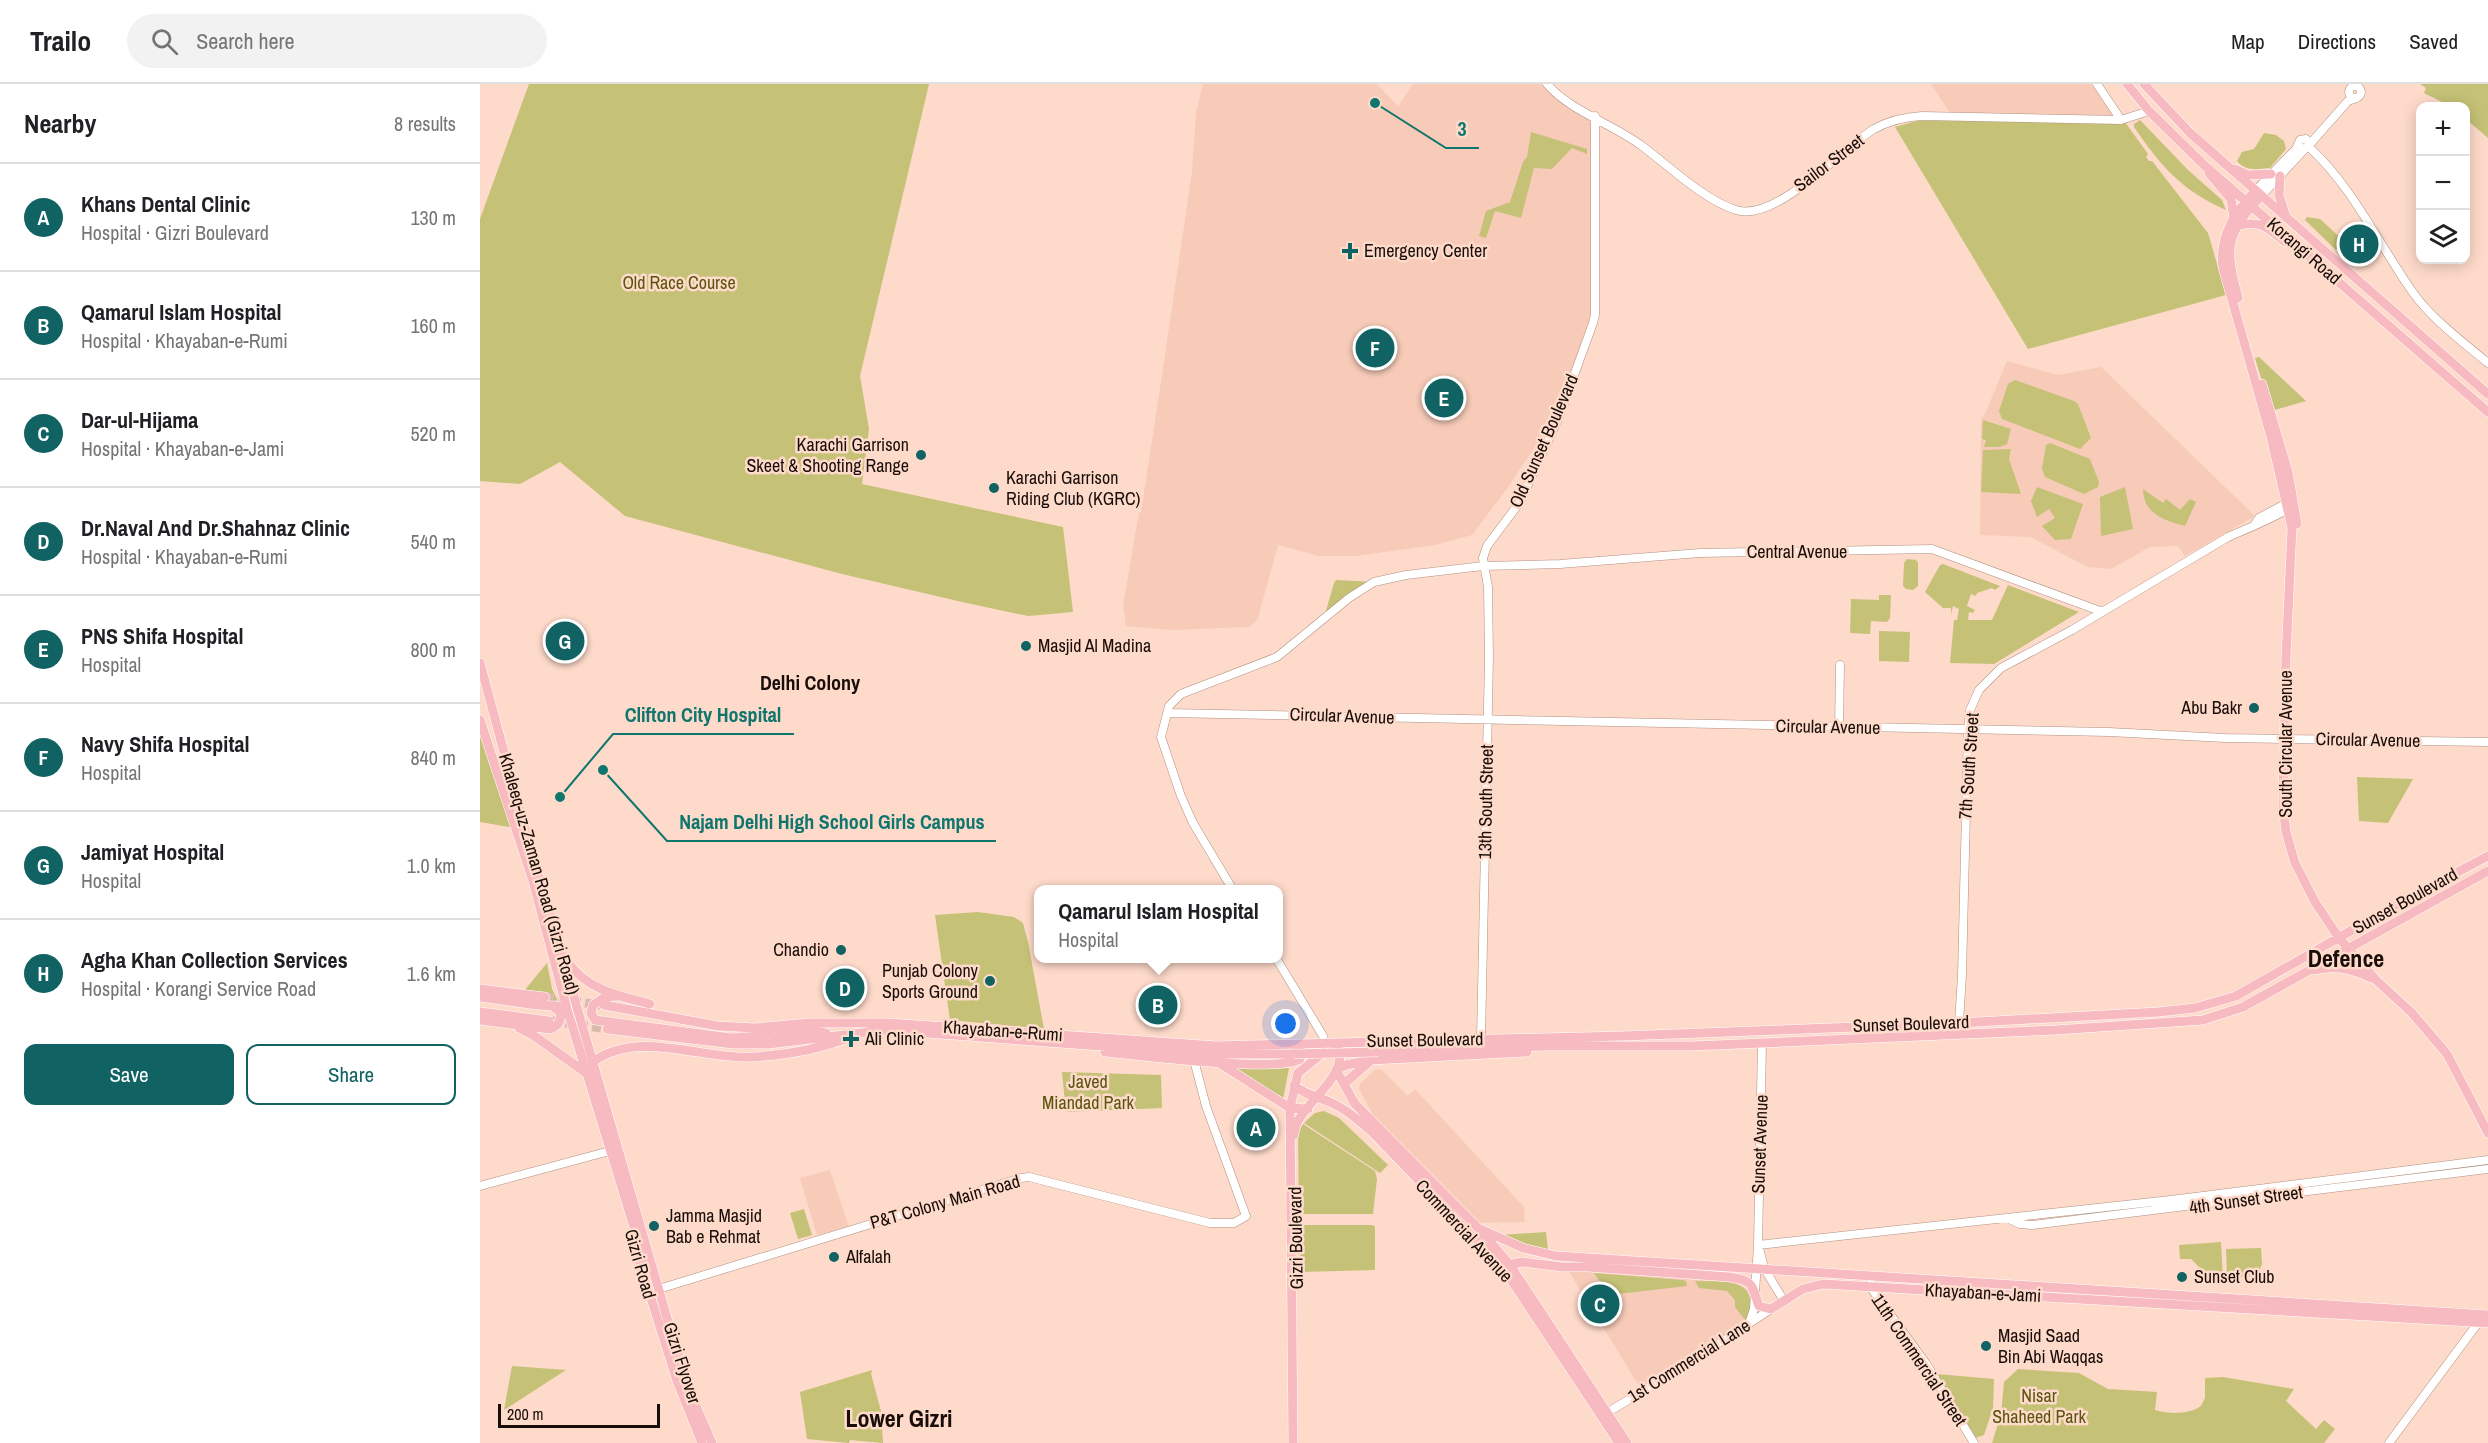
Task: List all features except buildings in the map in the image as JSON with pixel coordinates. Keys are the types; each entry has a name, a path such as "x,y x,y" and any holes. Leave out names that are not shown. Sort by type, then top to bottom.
{"main road":[{"name":"Korangi Road","path":"2127,84 2149,111 2204,165 2488,412"},
{"name":"Korangi Road","path":"2144,84 2190,133 2488,394"},
{"path":"2204,165 2215,182 2231,199 2236,222 2263,224 2301,256 2315,260"},
{"path":"2230,167 2248,175 2276,175 2285,216"},
{"name":"South Circular Avenue","path":"2258,194 2249,203 2222,245 2223,268 2240,321 2292,528 2283,805 2291,848 2297,868 2315,902 2341,937 2376,980 2411,1012 2447,1054 2488,1133"},
{"name":"South Circular Avenue","path":"2236,222 2230,245 2229,263 2288,472 2297,523 2297,566 2286,738"},
{"name":"Khaleeq-uz-Zaman Road (Gizri Road)","path":"480,663 601,1085"},
{"name":"Khaleeq-uz-Zaman Road (Gizri Road)","path":"480,720 533,881 564,997 590,1078"},
{"name":"Sunset Boulevard","path":"1297,1052 1337,1042 1622,1036 1959,1023 2186,1009 2236,996 2488,856"},
{"name":"Sunset Boulevard","path":"1297,1052 1545,1046 1633,1048 2203,1020 2243,1007 2488,871"},
{"path":"562,954 582,979 599,989 650,1004"},
{"path":"2300,977 2318,969 2329,968 2359,972 2376,980"},
{"path":"480,989 545,997"},
{"path":"617,996 605,997 593,1005 591,1013 598,1022 731,1038 811,1031 834,1035"},
{"path":"480,997 554,1007 560,1004 564,997"},
{"name":"Khayaban-e-Rumi","path":"604,1005 693,1023 728,1027 756,1028 809,1023 888,1023 1297,1052"},
{"path":"480,1020 546,1029 559,1023 561,1015 554,1007"},
{"path":"480,1012 549,1021"},
{"path":"2103,1014 2104,1026"},
{"path":"590,1047 592,1029 598,1022"},
{"path":"514,1025 533,1035 590,1078 603,1109"},
{"name":"Khayaban-e-Rumi","path":"607,1029 733,1044 768,1044 860,1032 918,1031 1209,1054 1297,1052"},
{"path":"594,1061 611,1051 634,1047 753,1057 842,1041 860,1032"},
{"path":"1040,1040 1073,1048 1217,1062 1283,1064 1295,1062 1297,1052 1315,1058"},
{"path":"1294,1085 1300,1070 1315,1058 1338,1047 1436,1043 1442,1040"},
{"path":"1336,1070 1346,1065 1371,1060 1551,1051 1562,1046"},
{"name":"Gizri Boulevard","path":"1298,1443 1294,1130 1298,1119 1318,1097 1336,1070 1341,1060 1338,1047"},
{"path":"1344,1084 1351,1075 1371,1060"},
{"path":"1217,1062 1290,1108 1308,1108"},
{"name":"Commercial Avenue","path":"1336,1070 1355,1104 1478,1228 1507,1267 1605,1415 1627,1443"},
{"name":"Gizri Road","path":"590,1078 595,1112 606,1152 658,1323 702,1443"},
{"path":"601,1085 603,1109"},
{"name":"Gizri Road","path":"601,1085 609,1098 662,1288 689,1375 714,1443"},
{"name":"Gizri Boulevard","path":"1293,1443 1290,1108 1294,1085"},
{"name":"Commercial Avenue","path":"1294,1085 1305,1093 1351,1113 1468,1233 1507,1267"},
{"name":"Gizri Flyover","path":"603,1109 623,1187 676,1368 707,1443"},
{"name":"Gizri Flyover","path":"603,1109 679,1359 692,1397 714,1443"},
{"path":"1468,1233 1478,1228"},
{"name":"Khayaban-e-Jami","path":"1478,1228 1523,1248 1557,1256 2488,1315"},
{"path":"1507,1267 1522,1262 1562,1268 1588,1267 1730,1277 1747,1282 1755,1289 1759,1306 1771,1309"},
{"name":"Khayaban-e-Jami","path":"1771,1309 1803,1289 1824,1284 2488,1323"},
{"name":"Commercial Avenue","path":"1605,1415 1619,1443"}],"street":[{"name":"Sailor Street","path":"1547,84 1552,90 1632,138 1708,196 1741,212 1769,206 1832,164 1868,133 1897,119 1922,116 2121,120 2149,111"},
{"path":"2097,84 2121,120"},
{"path":"2258,194 2348,101 2356,98 2351,96 2357,87"},
{"path":"2306,145 2357,87"},
{"name":"Old Sunset Boulevard","path":"1483,566 1487,546 1520,502 1525,491 1558,417 1593,323 1595,116"},
{"path":"2306,145 2332,172 2416,296 2488,363"},
{"name":"7th South Street","path":"1959,1023 1968,730 1970,710 1978,690 2001,668 2072,630 2100,610 2228,537 2255,524 2265,522 2288,506"},
{"name":"Central Avenue","path":"1483,566 1560,564 1700,553 1932,549 2100,610"},
{"path":"1230,885 1193,823 1181,796 1161,737 1172,701 1181,694 1277,657 1349,598 1371,583 1406,575 1483,566"},
{"name":"13th South Street","path":"1481,1039 1489,598 1483,566"},
{"path":"1839,728 1840,665"},
{"name":"Circular Avenue","path":"1168,713 2488,742"},
{"path":"1279,963 1323,1036"},
{"name":"Sunset Avenue","path":"1760,1268 1758,1245 1762,1043"},
{"name":"P&T Colony Main Road","path":"662,1288 1021,1178 1084,1190 1210,1223 1234,1223 1246,1216 1206,1106 1194,1060"},
{"path":"480,1186 606,1152"},
{"name":"4th Sunset Street","path":"1758,1245 2488,1160"},
{"name":"4th Sunset Street","path":"2005,1217 2020,1224 2032,1225 2488,1169"},
{"path":"2317,1181 2315,1187 2320,1190"},
{"path":"2301,1183 2306,1186 2304,1192"},
{"path":"1749,1324 1754,1309 1755,1289 1760,1268"},
{"path":"1760,1268 1784,1301"},
{"name":"11th Commercial Street","path":"1871,1276 1870,1288 1927,1365 1974,1443"},
{"name":"1st Commercial Lane","path":"1605,1415 1771,1309"},
{"path":"2389,1443 2478,1323"}],"shaded area":[{"path":"1203,84 1377,84 1398,106 1413,84 1547,84 1595,116 1595,315 1562,406 1506,490 1472,535 1435,545 1356,556 1319,556 1278,545 1258,618 1248,627 1171,630 1126,626 1123,606 1139,512 1141,512 1161,382 1192,172 1196,113"},
{"path":"1931,84 2092,84 2114,117 1951,114"},
{"path":"2007,361 2058,375 2101,367 2255,516 2185,556 2178,546 2150,547 2111,569 2088,567 2030,537 1980,535 1981,419"},
{"path":"1376,1069 1382,1070 1408,1096 1415,1089 1524,1207 1525,1222 1474,1223 1374,1117 1359,1089 1360,1084"},
{"path":"830,1170 849,1227 817,1235 800,1178"},
{"path":"1568,1270 1734,1281 1751,1294 1750,1314 1747,1323 1641,1389"}],"green space":[{"name":"Old Race Course","path":"529,84 929,84 860,376 869,429 862,484 1063,527 1073,612 1028,616 962,602 842,574 625,516 560,462 520,484 480,481 480,219"},
{"path":"2420,84 2488,84 2488,138 2470,122 2470,102 2442,102 2424,93 2426,88"},
{"path":"1924,119 2125,122 2148,154 2146,157 2152,161 2208,233 2226,295 2028,349 1895,127"},
{"path":"2140,120 2188,170 2222,200 2226,210 2210,203 2173,176 2134,127 2134,124"},
{"path":"1531,132 1587,149 1587,154 1572,148 1552,169 1534,168 1521,218 1495,211 1486,238 1479,236 1486,211 1510,202 1523,162 1527,157"},
{"path":"2264,133 2276,135 2284,141 2286,149 2270,168 2244,167 2237,161 2242,152 2254,149"},
{"path":"2307,217 2320,219 2344,241 2336,250 2305,220"},
{"path":"2259,357 2306,401 2271,411 2255,358"},
{"path":"2015,380 2078,404 2091,438 2080,449 2002,419 1999,411 2008,384"},
{"path":"1983,420 2011,429 2007,444 2000,447 1984,447 1986,440 1982,439"},
{"path":"2050,443 2090,459 2099,482 2098,487 2084,494 2045,477 2042,468 2046,445"},
{"path":"2011,449 2009,459 2021,494 1981,492 1983,450"},
{"path":"2037,487 2083,504 2071,539 2055,540 2042,526 2055,518 2049,509 2037,517 2031,501"},
{"path":"2125,487 2133,529 2101,536 2100,497"},
{"path":"2143,489 2163,503 2166,499 2180,510 2190,499 2196,502 2185,526 2163,519 2151,511 2144,498"},
{"path":"1907,559 1916,560 1918,563 1918,586 1913,590 1903,586 1904,563"},
{"path":"1943,564 2000,586 1995,590 1992,588 1977,593 1976,596 1971,594 1967,606 1975,610 1973,613 1969,612 1968,620 1992,620 2008,585 2079,612 1994,664 1950,663 1954,620 1957,620 1959,609 1953,606 1951,615 1951,608 1943,608 1925,592 1940,565"},
{"path":"1336,580 1374,582 1323,621 1334,583"},
{"path":"1879,595 1891,595 1890,618 1887,622 1871,621 1870,634 1850,633 1851,599 1879,600"},
{"path":"1879,631 1910,632 1909,662 1879,661"},
{"path":"480,721 515,828 480,822"},
{"path":"2357,777 2413,779 2388,823 2359,821"},
{"name":"Punjab Colony Sports Ground","path":"978,912 1014,917 1023,923 1044,1029 950,1020 935,915"},
{"path":"547,963 552,989 557,999 555,1003 543,1003 524,991"},
{"path":"1233,1067 1289,1068 1283,1099"},
{"name":"Javed Miandad Park","path":"1062,1072 1161,1075 1162,1108 1066,1112"},
{"path":"1324,1111 1339,1118 1388,1165 1380,1173 1304,1123 1315,1113"},
{"path":"1303,1124 1375,1171 1377,1179 1373,1214 1299,1214 1298,1133"},
{"path":"804,1209 812,1235 798,1239 790,1213"},
{"path":"1299,1225 1373,1225 1375,1227 1375,1270 1301,1272"},
{"path":"1546,1232 1548,1250 1527,1246 1499,1235"},
{"path":"2221,1242 2223,1281 2213,1281 2191,1259 2180,1259 2179,1245"},
{"path":"2261,1248 2262,1264 2257,1276 2227,1278 2226,1249"},
{"path":"1594,1273 1682,1280 1686,1281 1687,1286 1609,1295"},
{"path":"1695,1281 1729,1282 1744,1288 1749,1294 1750,1302 1745,1320 1735,1307 1735,1300 1727,1291 1699,1288"},
{"path":"512,1366 566,1370 504,1410"},
{"name":"Nisar Shaheed Park","path":"2018,1369 2079,1373 2108,1389 2157,1392 2155,1410 2172,1413 2190,1411 2201,1406 2205,1398 2205,1378 2223,1377 2294,1389 2286,1401 2316,1429 2324,1420 2335,1429 2324,1443 1992,1443 2001,1414 2004,1382"},
{"path":"872,1370 871,1374 881,1411 883,1443 807,1439 800,1392"},
{"path":"1937,1374 1994,1379 1993,1408 1984,1435 1975,1438"}],"tunnel":[{"path":"545,997 600,1005"},
{"path":"552,1021 607,1029"}],"place":[{"name":"3","path":"1375,103"},
{"name":"Agha Khan Collection Services","path":"2359,244"},
{"name":"Emergency Center","path":"1350,251"},
{"name":"Navy Shifa Hospital","path":"1375,348"},
{"name":"PNS Shifa Hospital","path":"1444,398"},
{"name":"Karachi Garrison Skeet & Shooting Range","path":"921,455"},
{"name":"Karachi Garrison Riding Club (KGRC)","path":"994,488"},
{"name":"Jamiyat Hospital","path":"565,641"},
{"name":"Masjid Al Madina","path":"1026,646"},
{"name":"Abu Bakr","path":"2254,708"},
{"name":"Najam Delhi High School Girls Campus","path":"603,770"},
{"name":"Clifton City Hospital","path":"560,797"},
{"name":"Chandio","path":"841,950"},
{"name":"Punjab Colony Sports Ground","path":"990,981"},
{"name":"Dr.Naval And Dr.Shahnaz Clinic","path":"845,988"},
{"name":"Qamarul Islam Hospital","path":"1158,1005"},
{"name":"Ali Clinic","path":"851,1039"},
{"name":"Khans Dental Clinic","path":"1256,1128"},
{"name":"Jamma Masjid Bab e Rehmat","path":"654,1226"},
{"name":"Alfalah","path":"834,1257"},
{"name":"Sunset Club","path":"2182,1277"},
{"name":"Dar-ul-Hijama","path":"1600,1304"},
{"name":"Masjid Saad Bin Abi Waqqas","path":"1986,1346"}],"district":[{"name":"Delhi Colony","path":"810,683"},
{"name":"Defence","path":"2346,959"},
{"name":"Lower Gizri","path":"899,1419"}]}
